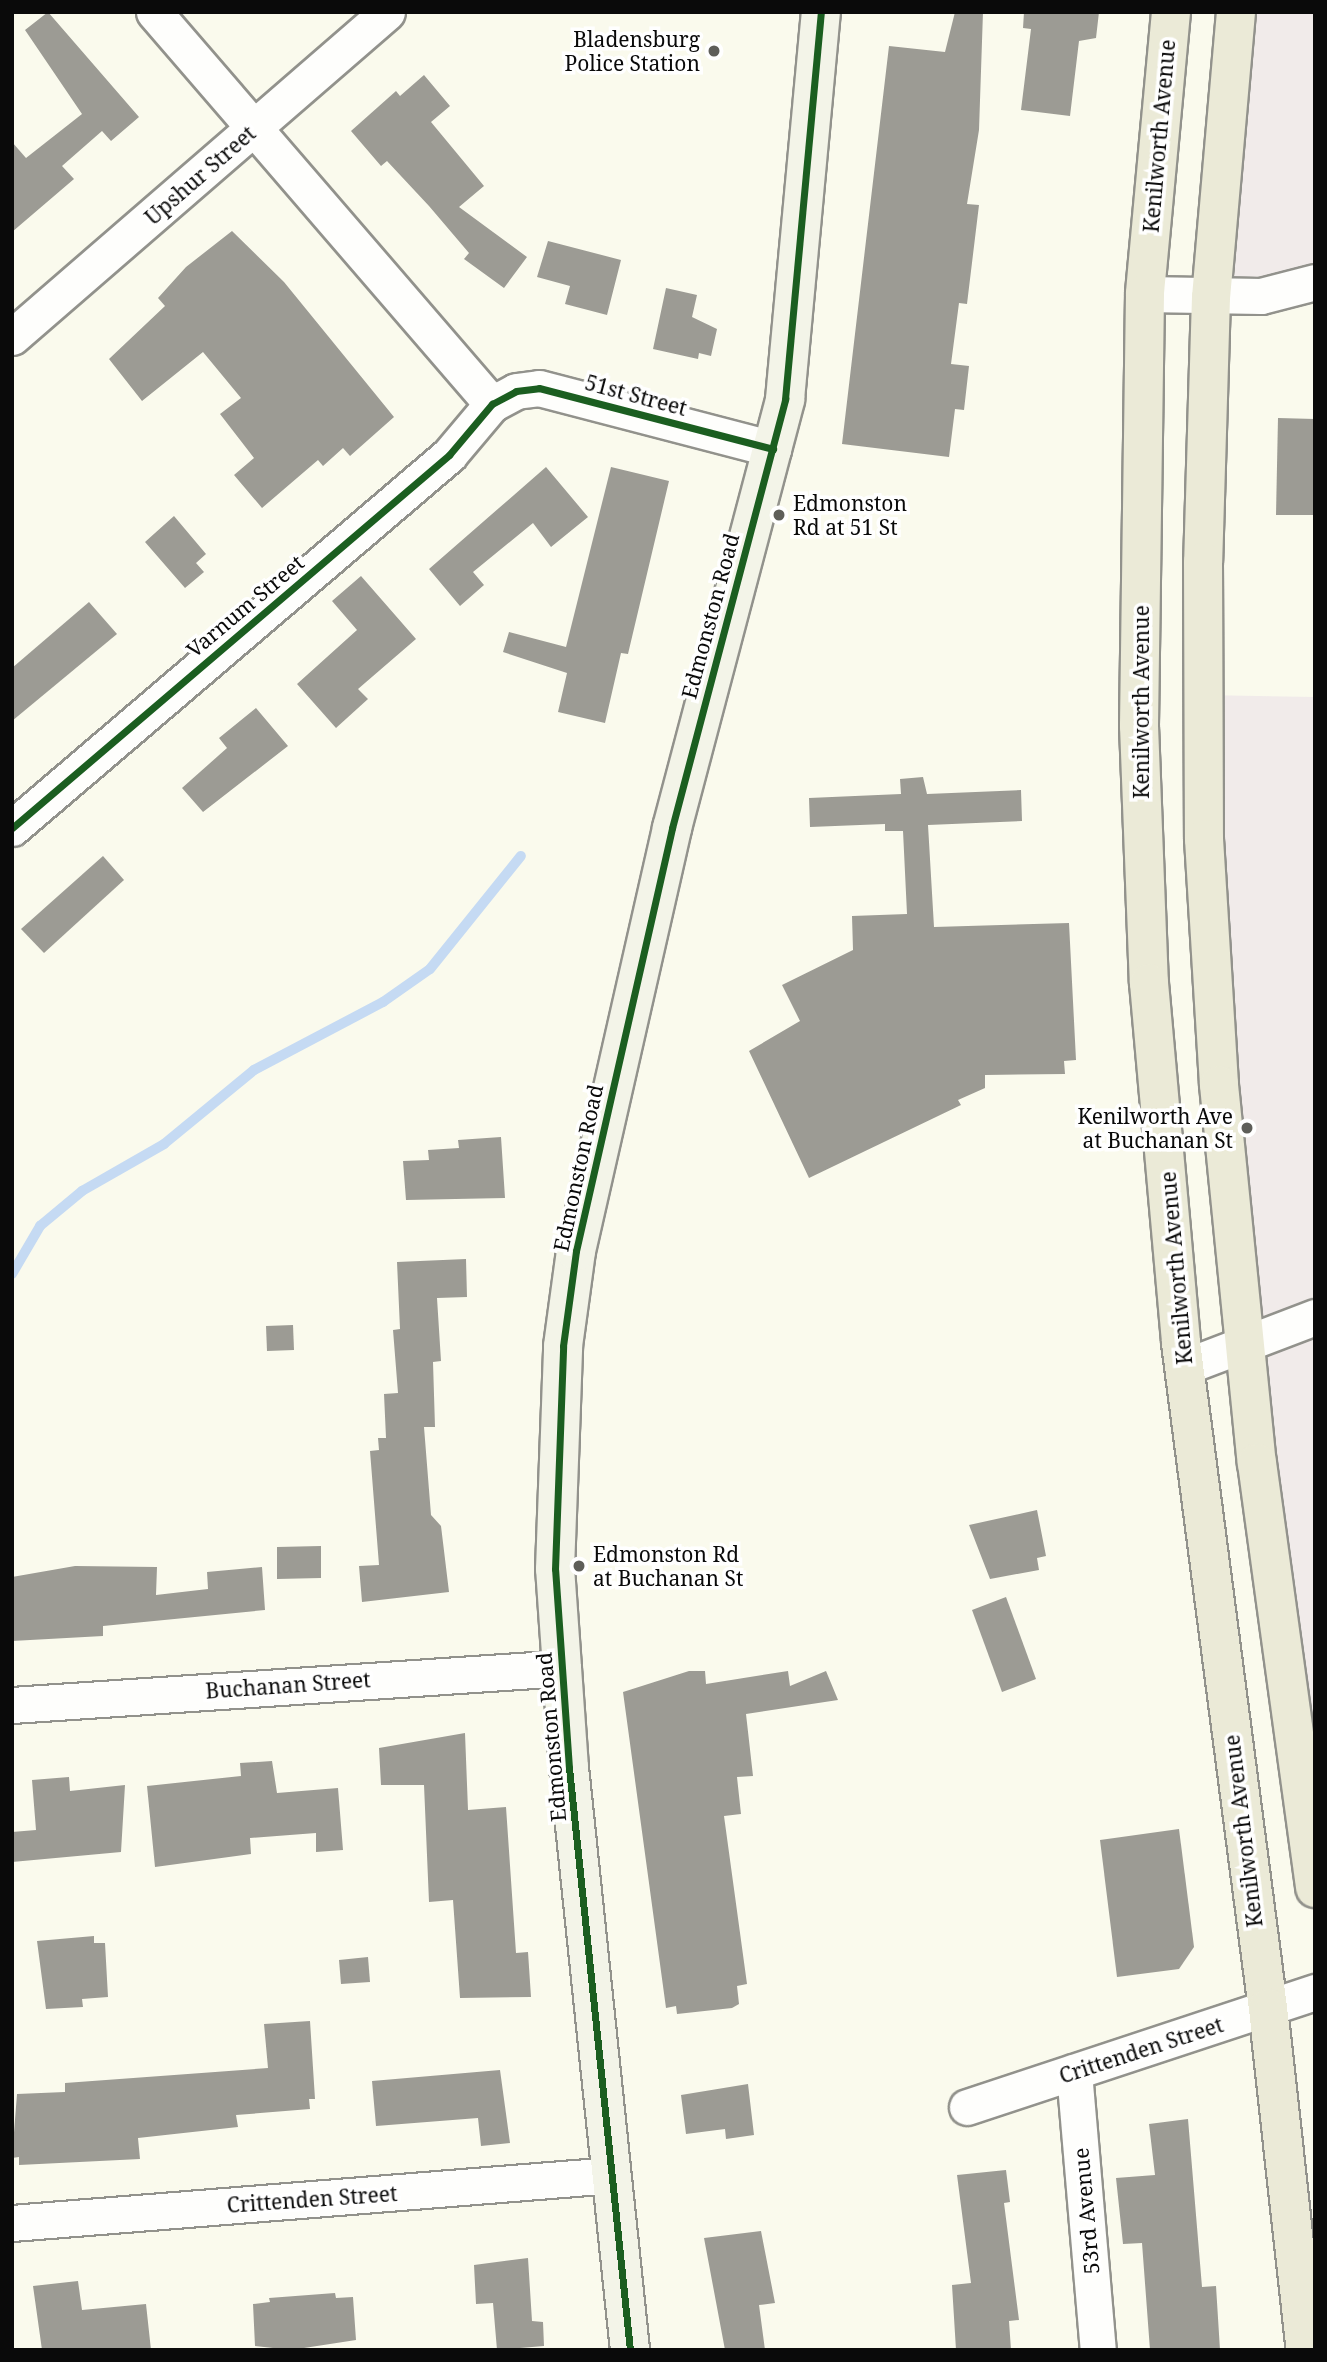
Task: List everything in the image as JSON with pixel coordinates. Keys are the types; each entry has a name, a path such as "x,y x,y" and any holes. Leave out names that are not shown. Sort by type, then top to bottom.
{"main road":[{"name":"Kenilworth Avenue","path":"1171,12 1145,294 1141,821 1149,983 1184,1367 1268,2008 1306,2350"},
{"path":"1236,12 1211,297 1203,562 1204,839 1211,989 1246,1344 1315,1888"}],"street":[{"path":"154,12 492,404"},
{"name":"Upshur Street","path":"12,337 387,12"},
{"name":"Edmonston Road","path":"630,2350 563,1668 555,1569 555,1475 576,1251 672,828 773,449 797,309 821,12"},
{"path":"1145,294 1211,297 1287,292 1315,282"},
{"name":"51st Street","path":"492,404 516,391 539,388 773,449"},
{"name":"Varnum Street","path":"12,828 449,455 492,404"},
{"path":"1184,1367 1315,1317"},
{"name":"Buchanan Street","path":"12,1705 563,1668"},
{"name":"Crittenden Street","path":"967,2106 1315,1992"},
{"name":"53rd Avenue","path":"1074,2072 1098,2350"},
{"name":"Crittenden Street","path":"12,2223 612,2175"}],"shaded area":[{"path":"1236,12 1315,12 1315,282 1211,297"},
{"path":"1202,695 1315,697 1315,1888 1291,1732"}],"building":[{"path":"48,12 139,117 111,141 102,131 62,166 74,179 12,232 12,142 26,158 82,114 25,30"},
{"path":"955,12 983,12 979,130 967,204 979,205 967,304 959,303 951,364 969,366 964,410 955,409 949,457 842,444 889,46 945,52"},
{"path":"1024,12 1099,12 1096,38 1079,41 1070,116 1021,110 1031,29 1023,28"},
{"path":"424,75 450,106 431,122 484,186 459,207 527,257 504,288 464,259 469,253 429,206 387,161 381,166 351,131 396,91 400,96"},
{"path":"232,231 284,282 394,417 350,456 343,448 323,466 318,460 262,508 234,475 254,458 220,414 241,398 203,352 142,401 109,359 165,306 158,298 186,267"},
{"path":"548,241 621,260 607,315 565,304 570,286 537,277"},
{"path":"666,288 697,295 692,317 717,329 711,356 699,353 698,359 653,349"},
{"path":"1278,418 1315,419 1314,515 1276,515"},
{"path":"546,467 588,517 551,547 533,523 473,572 484,585 460,606 429,569"},
{"path":"611,467 669,481 628,654 621,653 605,723 558,712 567,673 503,652 509,632 566,647"},
{"path":"174,516 206,554 196,563 204,572 185,588 145,542"},
{"path":"361,576 416,639 358,689 368,699 336,728 297,684 357,630 332,601"},
{"path":"89,602 117,634 12,721 12,668"},
{"path":"256,708 288,746 203,812 182,788 227,748 219,738"},
{"path":"923,777 927,794 1021,790 1022,821 928,825 934,927 1069,923 1076,1060 1064,1061 1065,1074 985,1075 985,1088 958,1100 961,1105 809,1178 749,1051 800,1021 782,985 853,950 852,916 907,914 903,831 885,831 885,824 810,827 809,798 901,794 900,779"},
{"path":"103,856 124,880 44,953 21,929"},
{"path":"501,1137 505,1198 406,1200 403,1161 429,1160 428,1150 459,1148 458,1140"},
{"path":"466,1259 467,1297 437,1298 441,1361 433,1362 435,1427 424,1427 431,1515 441,1526 449,1592 362,1602 359,1566 379,1565 370,1451 379,1450 378,1438 386,1438 384,1394 398,1393 393,1330 400,1329 397,1262"},
{"path":"293,1325 294,1350 267,1351 266,1326"},
{"path":"1037,1510 1046,1556 1037,1558 1039,1570 990,1579 969,1525"},
{"path":"321,1546 321,1578 277,1579 277,1547"},
{"path":"75,1566 157,1567 156,1595 208,1589 207,1572 262,1567 265,1610 103,1626 103,1636 12,1641 12,1577"},
{"path":"1006,1597 1036,1679 1002,1692 972,1610"},
{"path":"689,1671 705,1671 706,1684 788,1671 790,1686 826,1671 838,1700 746,1714 753,1776 737,1777 741,1814 724,1816 747,1984 737,1986 739,2004 732,2008 677,2014 676,2006 666,2008 623,1692"},
{"path":"465,1733 468,1810 506,1807 516,1953 528,1952 531,1997 460,1998 453,1900 429,1902 424,1785 381,1785 379,1748"},
{"path":"272,1761 277,1793 338,1788 343,1850 316,1852 316,1833 250,1838 251,1854 155,1867 147,1786 241,1776 240,1763"},
{"path":"69,1777 70,1791 125,1785 121,1852 12,1862 12,1832 36,1830 32,1780"},
{"path":"1179,1829 1194,1947 1179,1969 1117,1977 1100,1840"},
{"path":"94,1936 94,1943 105,1943 108,1997 82,1999 83,2007 46,2009 37,1941"},
{"path":"368,1957 370,1982 341,1984 339,1960"},
{"path":"310,2021 315,2099 309,2099 310,2109 236,2115 238,2127 138,2138 140,2159 19,2165 19,2157 12,2158 17,2094 65,2092 65,2083 268,2068 264,2024"},
{"path":"500,2070 510,2143 481,2146 478,2118 376,2126 372,2081"},
{"path":"748,2084 754,2135 726,2139 725,2129 686,2134 681,2095"},
{"path":"1188,2119 1202,2287 1216,2286 1220,2350 1150,2350 1142,2243 1123,2244 1116,2178 1155,2175 1149,2124"},
{"path":"1006,2170 1010,2202 1004,2203 1019,2320 1009,2321 1011,2350 956,2350 952,2285 971,2283 957,2175"},
{"path":"761,2231 775,2303 759,2305 765,2350 725,2350 704,2238"},
{"path":"528,2258 532,2321 543,2322 544,2346 497,2350 493,2303 476,2304 474,2265"},
{"path":"78,2281 82,2310 146,2304 151,2350 42,2350 33,2286"},
{"path":"335,2293 336,2298 353,2297 356,2340 291,2350 255,2346 253,2304 270,2302 269,2298"}],"waterway":[{"path":"12,1274 40,1226 82,1191 164,1144 254,1070 383,1002 430,969 521,856"}],"cycle path":[{"path":"630,2350 569,1768 555,1569 563,1346 576,1251 672,828 785,399 821,12"},
{"path":"12,828 449,455 492,404 516,391 539,388 773,449"}],"place":[{"name":"Bladensburg Police Station","path":"714,51"},
{"name":"Edmonston Rd at 51 St","path":"779,515"},
{"name":"Kenilworth Ave at Buchanan St","path":"1247,1128"},
{"name":"Edmonston Rd at Buchanan St","path":"579,1566"}]}
